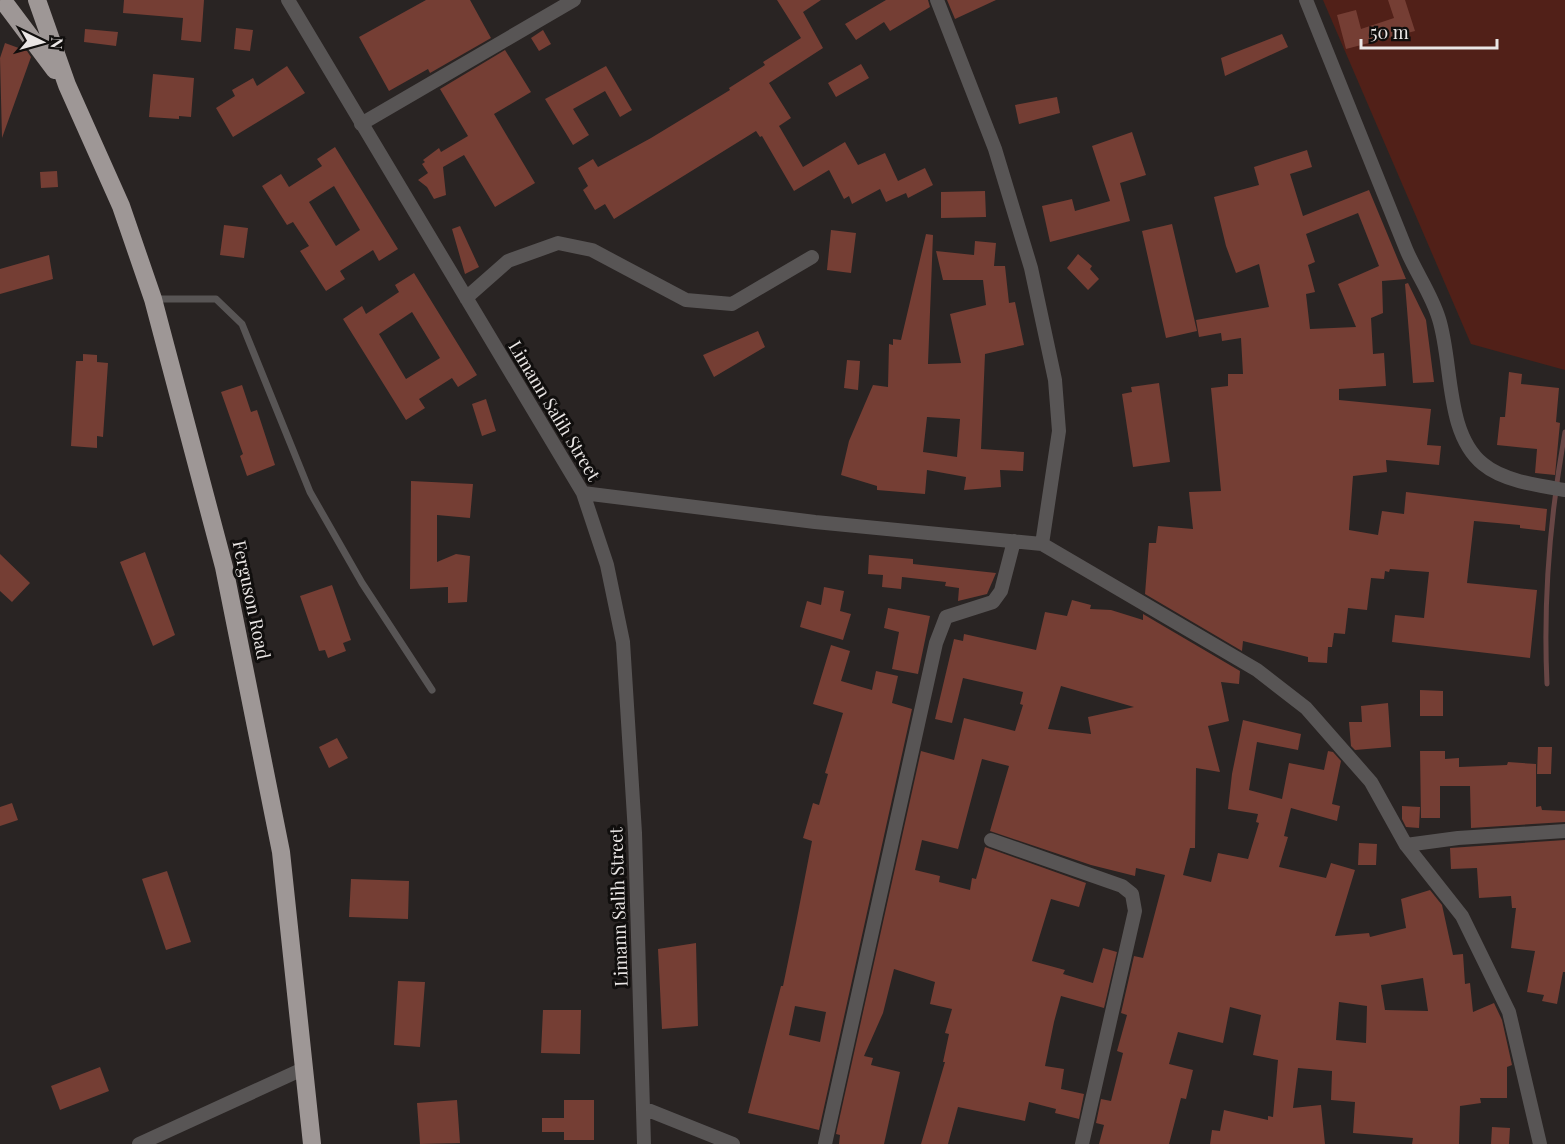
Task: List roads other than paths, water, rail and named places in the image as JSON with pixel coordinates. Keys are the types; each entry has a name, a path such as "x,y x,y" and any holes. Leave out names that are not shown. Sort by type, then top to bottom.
{"highway":[{"name":"Ferguson Road","path":"38,0 67,85 121,206 153,299 224,567 281,852 312,1144"},
{"name":"Ferguson Road","path":"8,4 67,85"}],"street":[{"name":"Limann Salih Street","path":"288,0 583,493 607,565 623,642 635,833 645,1144"},
{"path":"361,124 574,0"},
{"path":"937,0 995,148 1031,268 1055,381 1059,431 1042,544"},
{"path":"1306,0 1409,256 1439,318 1451,369 1453,410 1463,439 1483,464 1508,477 1565,490"},
{"path":"465,298 508,261 558,243 592,250 686,300 732,304 812,257"},
{"path":"583,493 815,522 1042,544 1257,670 1306,708 1371,782 1406,844 1462,916 1509,1012 1540,1144"},
{"path":"825,1144 936,643 946,617 993,602 1001,591 1014,541"},
{"path":"1406,844 1565,831"},
{"path":"991,840 1122,886 1132,894 1135,911 1082,1144"},
{"path":"139,1144 305,1068"},
{"path":"643,1108 734,1144"}],"lane":[{"path":"153,299 216,299 242,324 310,492 363,583 432,690"}],"waterway":[{"path":"1547,684 1546,621 1549,558 1555,495 1565,432"}]}
